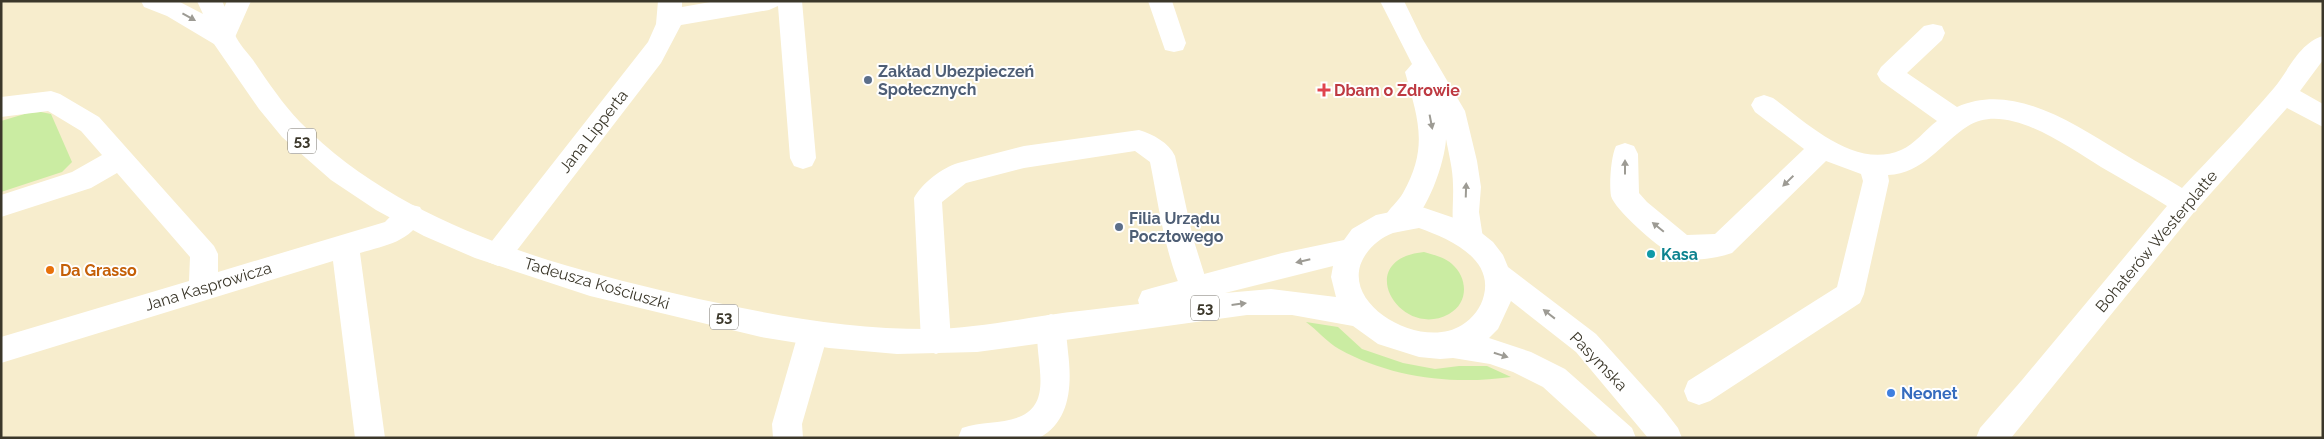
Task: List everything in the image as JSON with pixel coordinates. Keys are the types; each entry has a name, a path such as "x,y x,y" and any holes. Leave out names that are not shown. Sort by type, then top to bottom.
{"main road":[{"name":"Tadeusza Kościuszki","path":"153,1 176,10 223,37"},
{"name":"Tadeusza Kościuszki","path":"209,1 216,12 223,37 272,108 298,137 331,165 370,192 440,230 498,254 630,296 757,325 812,334 885,341 936,341 1009,336 1051,327 1282,265 1351,250"},
{"path":"223,37 239,1"},
{"path":"671,9 769,1"},
{"path":"790,1 803,158"},
{"path":"1160,1 1174,43"},
{"path":"1392,1 1410,41 1452,111 1464,161 1467,187 1465,212 1469,238"},
{"name":"Jana Lipperta","path":"498,254 652,56 666,36 671,9"},
{"path":"1933,33 1890,74 1955,120"},
{"path":"1398,218 1414,200 1432,153 1432,127 1410,41"},
{"name":"Bohaterów Westerplatte","path":"1990,438 2033,390 2185,203 2284,94 2308,59 2323,45"},
{"path":"2284,94 2323,117"},
{"path":"1,108 51,101 90,124 204,254 203,288"},
{"path":"1764,105 1823,147 1853,161 1872,165 1897,163 1913,157 1955,120 1972,110 1993,108 2018,112 2046,122 2185,203"},
{"path":"936,341 928,198 958,174 1024,157 1139,140 1162,156 1178,238 1195,289"},
{"path":"1625,154 1625,196 1637,210 1682,247 1722,245 1823,147"},
{"path":"1,206 81,180 120,158"},
{"path":"1699,391 1850,294 1876,182 1872,165"},
{"name":"Jana Kasprowicza","path":"1,350 394,231 410,215"},
{"name":"53","path":"1454,345 1476,334 1494,311 1499,298 1498,275 1491,259 1469,238 1445,226 1419,217 1398,218 1379,225 1362,235 1351,250 1345,268 1346,287 1358,314 1371,326 1397,338 1433,346 1454,345 1490,351 1521,360 1554,378 1621,438"},
{"path":"346,245 370,438"},
{"name":"Pasymska","path":"1498,275 1586,343 1650,416 1666,438"},
{"name":"Tadeusza Kościuszki","path":"1051,327 1247,303 1282,302 1358,314"},
{"path":"974,438 1027,429 1047,417 1055,394 1051,327"},
{"path":"788,438 787,424 812,334"}],"green space":[{"path":"41,112 51,114 72,162 62,172 1,192 1,121 28,113"},
{"path":"1424,252 1442,258 1452,264 1461,276 1464,290 1463,297 1456,309 1449,314 1431,319 1414,317 1400,308 1391,296 1387,282 1390,268 1402,258"},
{"path":"1306,322 1338,327 1362,349 1403,363 1435,369 1459,366 1487,366 1511,377 1467,380 1423,377 1401,373 1359,359 1339,349"}],"place":[{"name":"Zakład Ubezpieczeń Społecznych","path":"868,80"},
{"name":"Dbam o Zdrowie","path":"1324,90"},
{"name":"Filia Urządu Pocztowego","path":"1119,227"},
{"name":"Kasa","path":"1651,254"},
{"name":"Da Grasso","path":"50,270"},
{"name":"Neonet","path":"1891,393"}]}
